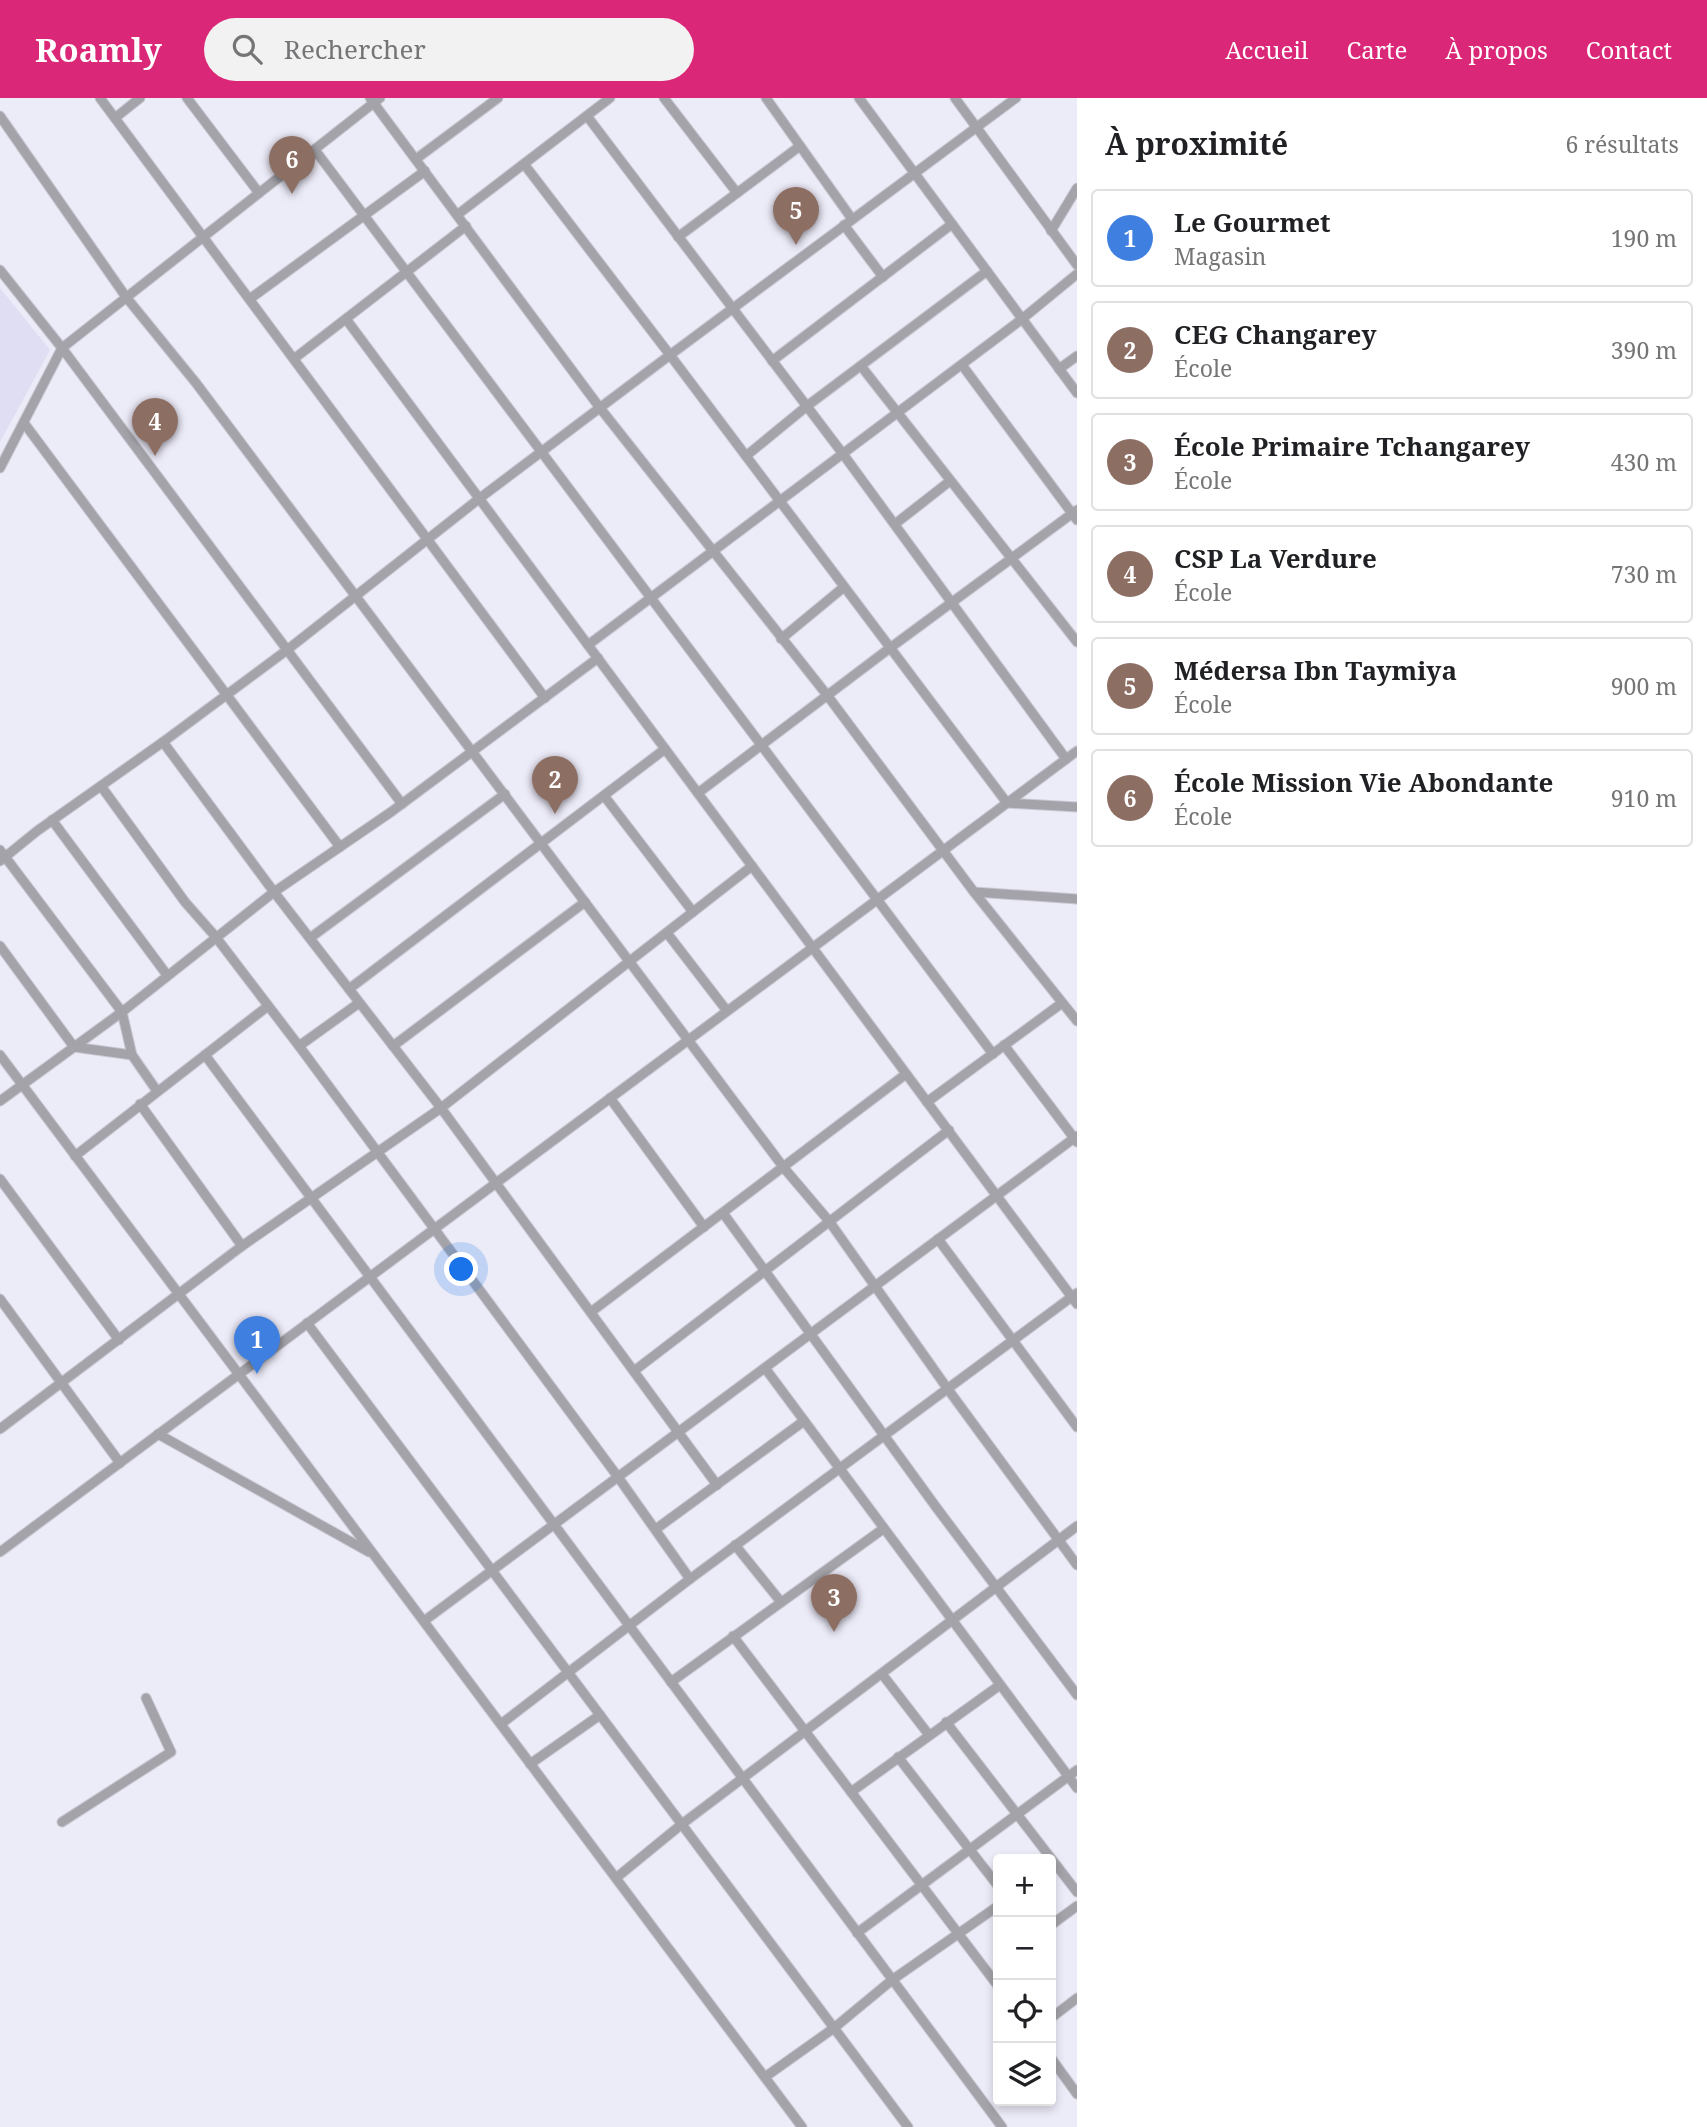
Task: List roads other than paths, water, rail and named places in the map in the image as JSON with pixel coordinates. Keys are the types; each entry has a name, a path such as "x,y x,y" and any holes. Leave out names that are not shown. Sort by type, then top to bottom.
{"street":[{"path":"100,98 251,298 545,698"},
{"path":"115,118 140,98"},
{"path":"187,98 258,193"},
{"path":"416,159 498,98"},
{"path":"457,215 610,98"},
{"path":"664,98 737,193"},
{"path":"766,98 883,276"},
{"path":"859,98 1077,393"},
{"path":"955,98 1077,265"},
{"path":"157,1091 132,1055 122,1012 2,856 287,650 480,498 1016,98"},
{"path":"0,468 62,348 375,100 600,408 827,695 974,892 1077,1021"},
{"path":"0,116 126,297 196,383 355,598 506,794 687,1041 784,1168 829,1221 1077,1565"},
{"path":"587,116 843,454 1066,759"},
{"path":"678,237 800,146"},
{"path":"315,150 993,1054"},
{"path":"524,164 1007,803 1077,807"},
{"path":"251,298 425,171"},
{"path":"1051,231 1077,188"},
{"path":"772,361 952,224"},
{"path":"295,358 466,226"},
{"path":"0,270 62,348 402,804"},
{"path":"746,456 807,406 987,271"},
{"path":"588,645 962,365 1077,274"},
{"path":"346,318 1075,1298 1013,1340 735,1545 501,1724"},
{"path":"1059,369 1077,356"},
{"path":"698,793 890,648 1075,515 962,365"},
{"path":"861,366 1077,642"},
{"path":"24,423 340,847"},
{"path":"895,524 950,481"},
{"path":"781,639 845,587"},
{"path":"0,1101 122,1012 274,892 402,804 598,658"},
{"path":"163,742 274,892 497,1182 717,1485"},
{"path":"349,989 666,749"},
{"path":"0,1552 1077,751"},
{"path":"101,786 185,902 215,936 299,1046 618,1477 690,1579"},
{"path":"310,939 506,794"},
{"path":"604,797 693,912"},
{"path":"52,820 167,975"},
{"path":"0,1429 311,1196 441,1108 752,866"},
{"path":"974,892 1077,899"},
{"path":"393,1046 585,902"},
{"path":"667,933 727,1011"},
{"path":"0,946 74,1047 132,1055"},
{"path":"299,1046 359,1003"},
{"path":"927,1102 1062,1003"},
{"path":"75,1156 268,1006"},
{"path":"424,1622 1076,1139 1004,1045"},
{"path":"0,1055 802,2127"},
{"path":"205,1055 1002,2127"},
{"path":"591,1312 906,1074"},
{"path":"610,1098 705,1227"},
{"path":"140,1104 243,1246"},
{"path":"634,1371 949,1130"},
{"path":"0,1179 119,1340"},
{"path":"723,1213 1077,1695"},
{"path":"938,1239 1077,1427"},
{"path":"0,1299 3,1311 120,1463"},
{"path":"307,1323 908,2127"},
{"path":"765,1368 1077,1788"},
{"path":"656,1529 804,1421"},
{"path":"158,1434 374,1555"},
{"path":"616,1878 682,1824 1077,1526"},
{"path":"671,1682 883,1529"},
{"path":"735,1545 781,1602"},
{"path":"733,1636 994,1980"},
{"path":"881,1674 929,1735"},
{"path":"851,1792 1000,1685"},
{"path":"62,1822 171,1752 146,1698"},
{"path":"530,1764 600,1715"},
{"path":"946,1722 1077,1892"},
{"path":"898,1757 993,1879"},
{"path":"857,1933 1077,1770"},
{"path":"1056,1921 1077,1906"},
{"path":"765,2077 834,2028 891,1980 993,1909"},
{"path":"988,1972 993,1968"},
{"path":"1056,2014 1077,1998"},
{"path":"1056,2065 1077,2094"}],"place":[{"name":"École Mission Vie Abondante","path":"292,194"},
{"name":"Médersa Ibn Taymiya","path":"796,245"},
{"name":"CSP La Verdure","path":"155,456"},
{"name":"CEG Changarey","path":"555,814"},
{"name":"Le Gourmet","path":"257,1374"},
{"name":"École Primaire Tchangarey","path":"834,1632"}]}
